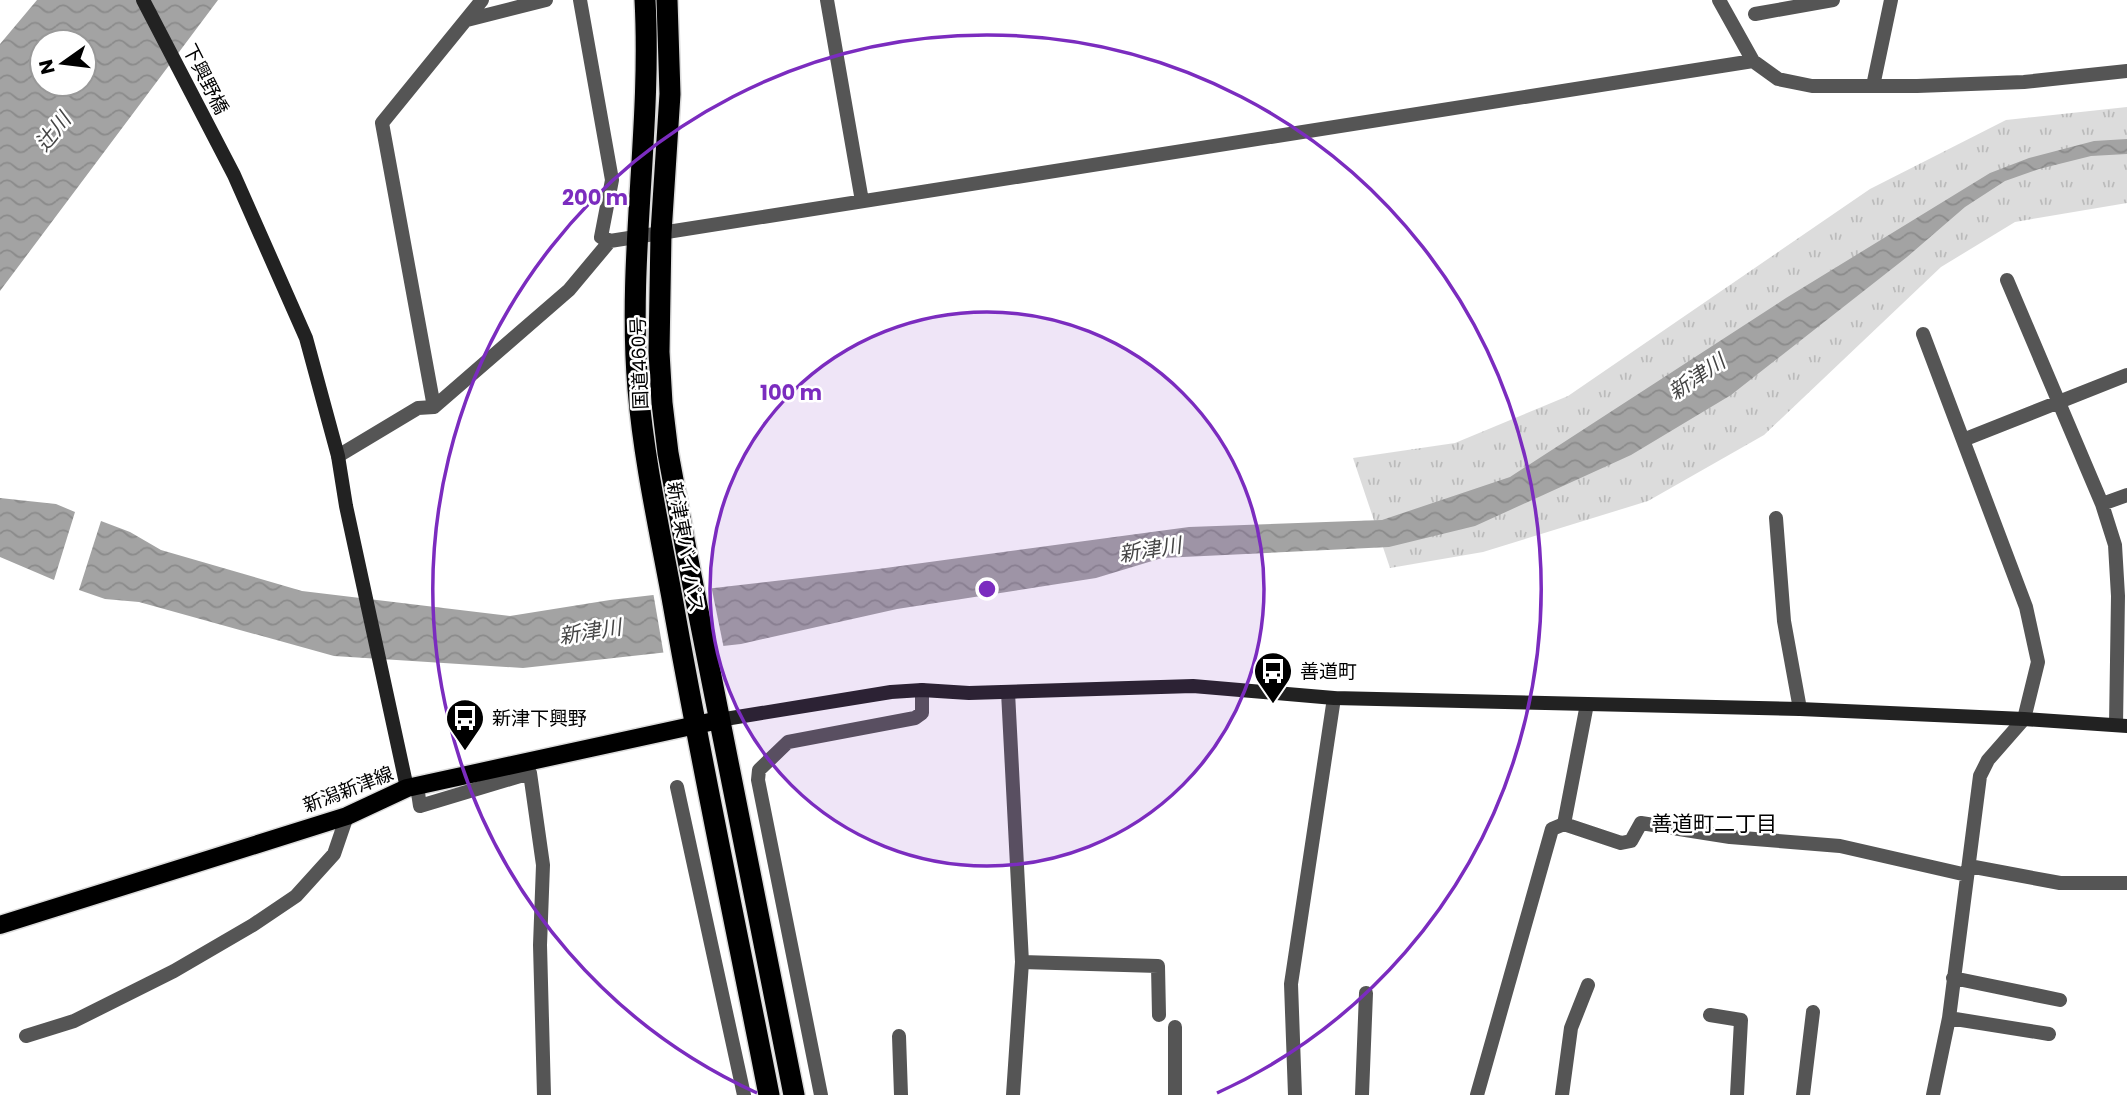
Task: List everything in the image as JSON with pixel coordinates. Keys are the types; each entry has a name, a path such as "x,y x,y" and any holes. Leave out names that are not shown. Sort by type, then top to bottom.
{"highway":[{"name":"新津東バイパス","path":"645,0 647,40 635,338 643,441 688,690 769,1095"},
{"name":"国道460号","path":"667,0 670,94 661,233 659,352 662,403 668,453 719,720"},
{"path":"719,720 794,1095"}],"main road":[{"name":"新潟新津線","path":"0,925 347,816 412,787 719,720"}],"street":[{"name":"下興野橋","path":"144,0 234,175 306,338 338,456 382,675 412,787"},
{"path":"434,407 382,123 482,0"},
{"path":"467,20 546,0"},
{"path":"580,0 612,180 601,237 611,241 1753,61"},
{"path":"827,0 862,201"},
{"path":"1719,0 1753,61 1777,79 1812,86 2024,82 2127,71"},
{"path":"1755,14 1833,0"},
{"path":"1873,86 1891,0"},
{"path":"338,456 418,408 434,407 569,290 611,241"},
{"path":"719,720 891,692 1008,692 1193,686 1334,698 1800,709 2122,726 2122,595 2115,545 2102,504 2007,280"},
{"path":"1923,334 2026,607 2038,662 2024,719 1988,760 1980,776 1949,1018 1933,1095"},
{"path":"1963,440 2127,375"},
{"path":"2102,504 2127,495"},
{"path":"1776,518 1784,621 1800,709"},
{"path":"821,1095 758,780 759,770 788,742 915,718 922,713 922,690"},
{"path":"1008,692 1022,962 1013,1095"},
{"path":"1295,1095 1291,984 1334,698"},
{"path":"1564,824 1587,704"},
{"path":"412,787 420,806 530,773 544,865 540,945 544,1095"},
{"path":"677,787 744,1095"},
{"path":"26,1036 74,1021 174,971 253,925 296,896 334,854 347,816"},
{"path":"1477,1095 1552,830 1564,824 1621,843 1631,841 1641,823 1730,837 1840,846 1968,871 2060,883 2127,883"},
{"path":"1022,962 1158,966 1159,1015"},
{"path":"1953,978 2060,1000"},
{"path":"1562,1095 1571,1028 1588,985"},
{"path":"1362,1095 1366,993"},
{"path":"1803,1095 1813,1012"},
{"path":"1710,1015 1741,1020 1737,1095"},
{"path":"1949,1018 2049,1034"},
{"path":"1175,1027 1175,1095"},
{"path":"900,1036 901,1095"}],"green space":[{"path":"2127,107 2127,203 2015,222 1941,267 1764,435 1648,501 1483,552 1390,568 1353,458 1455,443 1568,396 1870,189 2006,120"}],"water":[{"name":"辻川","path":"37,0 218,0 0,291 0,44"},
{"name":"新津川","path":"2127,139 2127,154 2091,156 2005,181 1965,207 1907,257 1731,395 1631,455 1475,526 1389,547 1162,558 1096,578 897,609 741,644 523,668 334,656 139,602 105,599 79,590 101,521 130,532 161,550 302,591 510,616 610,600 878,569 1189,527 1382,520 1510,477 1786,298 1990,173 2029,158 2094,141"},
{"path":"0,498 56,504 75,512 54,580 0,557"}],"pier":[{"path":"711,585 724,649 664,656 653,592"}],"place":[{"name":"善道町","path":"1273,705"},
{"name":"新津下興野","path":"465,752"}],"district":[{"name":"善道町二丁目","path":"1714,824"}]}
